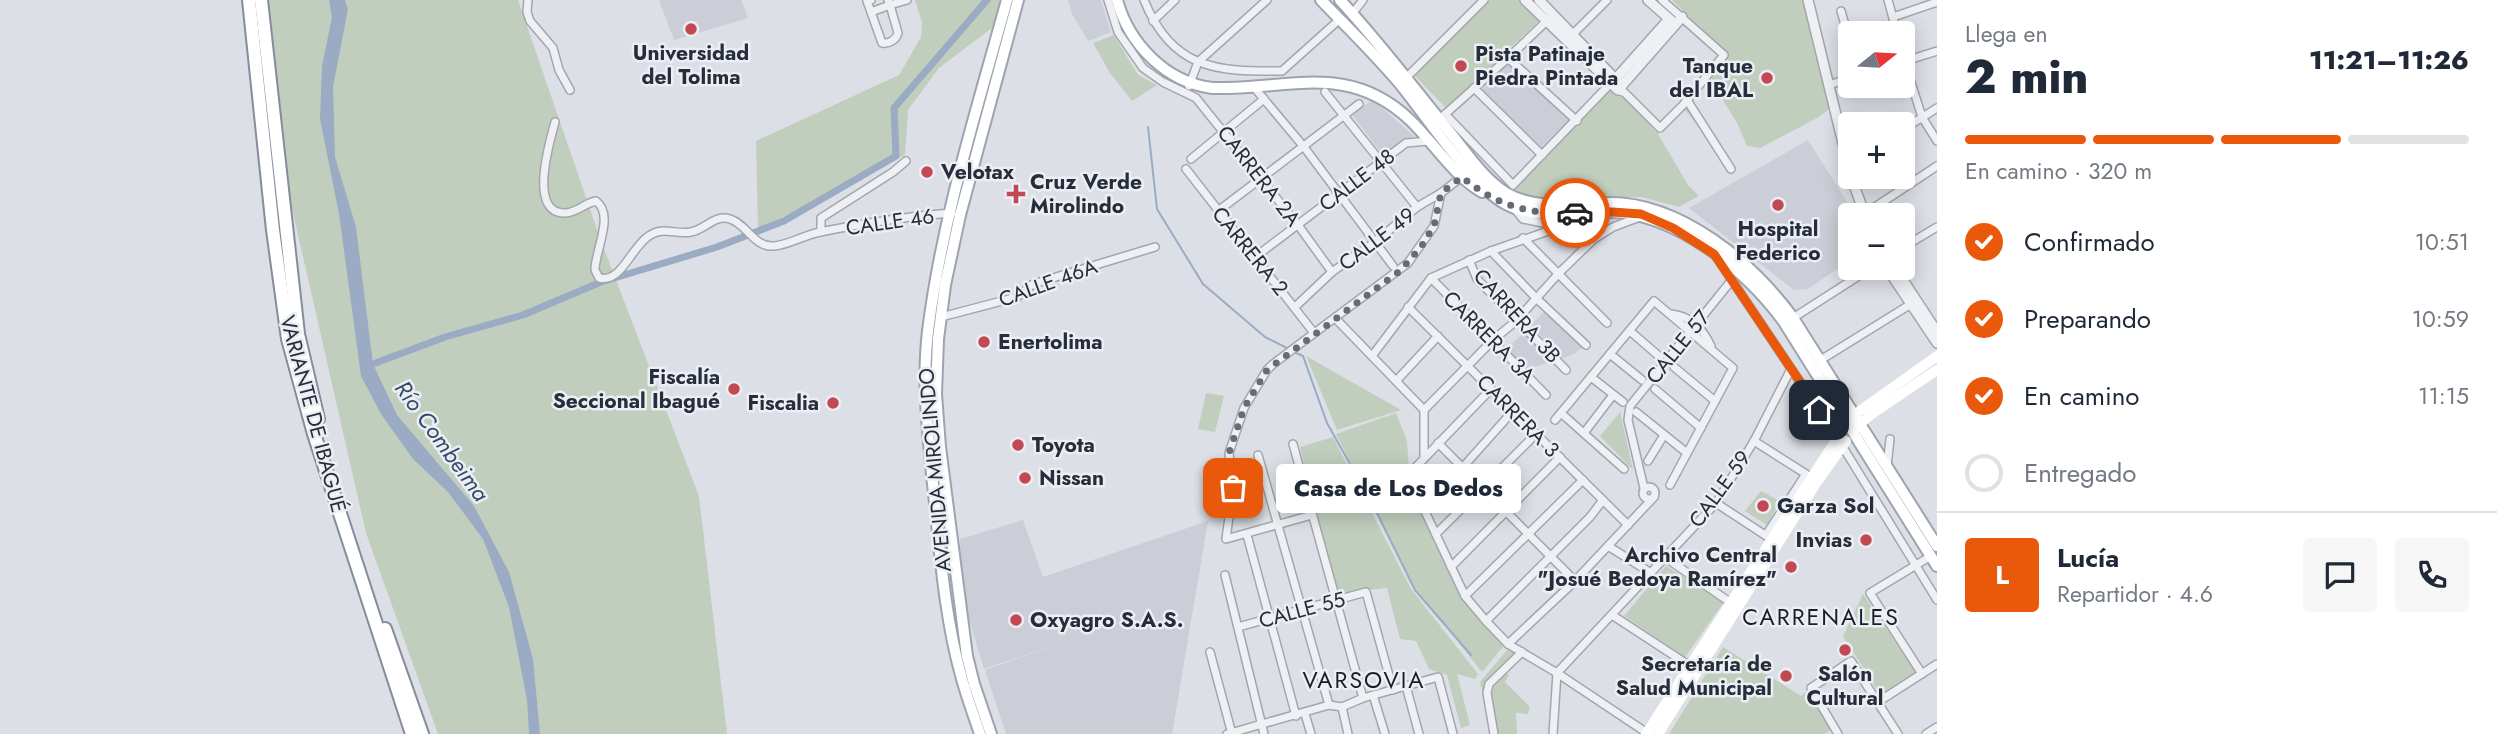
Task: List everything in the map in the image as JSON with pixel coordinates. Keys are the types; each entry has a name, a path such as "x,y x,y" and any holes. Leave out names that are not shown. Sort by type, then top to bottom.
{"highway":[{"name":"VARIANTE DE IBAGUÉ","path":"249,0 273,230 288,339 314,434 412,734"},
{"name":"VARIANTE DE IBAGUÉ","path":"261,0 298,334 323,437 422,734"}],"main road":[{"name":"AVENIDA MIROLINDO","path":"991,734 967,656 947,514 936,394 941,317 962,169 1007,0"},
{"name":"AVENIDA MIROLINDO","path":"981,734 962,680 941,562 925,397 928,331 936,279 1018,0"},
{"path":"1117,0 1121,15 1141,47 1159,65 1189,87 1319,82 1340,83 1359,88 1393,104 1431,143 1507,194 1534,203 1628,204 1703,235 1748,267 1772,291 1793,318 1853,423 1935,556"},
{"path":"1321,0 1399,83 1494,197 1514,208 1535,213 1612,212 1666,219 1742,275 1775,311 1887,468 1935,556"},
{"path":"1340,0 1442,117 1471,172"},
{"path":"1650,734 1690,667 1734,605 1768,537 1853,423 1937,356"},
{"path":"1853,423 1937,370"},
{"path":"1650,734 1812,478"}],"street":[{"path":"528,0 527,12 530,21 553,48 557,66 570,90"},
{"path":"868,0 881,42 887,44 896,38 898,33 889,3"},
{"path":"871,12 889,3 907,0"},
{"path":"1108,0 1118,32 1143,68 1163,82 1189,87 1198,62 1267,0"},
{"path":"1144,0 1153,21 1169,41 1198,62 1229,71 1282,71 1340,19"},
{"path":"1153,21 1175,0"},
{"path":"1352,14 1363,0"},
{"path":"1406,78 1484,0"},
{"path":"1525,0 1573,34 1618,86"},
{"path":"1539,0 1549,18 1660,128 1724,55 1648,0"},
{"path":"1573,34 1607,0"},
{"path":"1662,0 1675,20"},
{"path":"1808,0 1838,121"},
{"path":"1888,0 1894,21"},
{"path":"1893,17 1937,2"},
{"path":"1841,11 1844,21"},
{"path":"1549,18 1442,117 1513,185 1577,121 1618,86 1675,20"},
{"path":"1915,56 1937,51"},
{"path":"1508,58 1577,121"},
{"path":"1829,85 1838,82"},
{"path":"1253,86 1304,147 1393,266"},
{"name":"CARRERA 2A","path":"1189,87 1332,272"},
{"path":"1474,88 1542,155"},
{"path":"1325,92 1417,207"},
{"path":"1915,94 1923,117 1937,141"},
{"path":"1191,159 1264,99"},
{"path":"1687,100 1731,169"},
{"path":"1218,211 1359,104"},
{"path":"1915,122 1937,108"},
{"name":"CALLE 46","path":"555,122 544,160 549,205 557,212 576,211 596,201 602,205 604,215 595,270 600,278 606,279 615,275 642,240 653,233 695,232 722,218 732,220 765,246 775,247 821,232 955,214"},
{"name":"CALLE 48","path":"1255,257 1406,143 1431,143"},
{"path":"821,232 821,218 906,161"},
{"path":"1880,203 1937,166"},
{"name":"CARRERA 2","path":"1186,169 1314,333"},
{"name":"CALLE 49","path":"1295,307 1332,272 1375,242 1417,207 1471,172"},
{"path":"1312,515 1226,539 1233,488 1229,453 1244,408 1270,367 1408,263 1434,226 1441,193"},
{"path":"1372,356 1431,278 1523,238 1549,232 1550,226 1523,219 1514,208"},
{"path":"1424,410 1516,320 1559,273 1604,232 1644,216"},
{"path":"1915,242 1936,232"},
{"path":"1523,238 1607,323"},
{"name":"CALLE 46A","path":"941,317 1017,297 1033,284 1155,247"},
{"path":"1491,251 1586,345"},
{"path":"1714,254 1833,430 1937,600"},
{"name":"CARRERA 3B","path":"1469,260 1477,279 1566,370"},
{"name":"CARRERA 3A","path":"1431,278 1546,395"},
{"path":"1793,318 1852,280"},
{"path":"1895,280 1937,343"},
{"path":"1903,280 1937,332"},
{"name":"CALLE 57","path":"1628,525 1656,492 1648,487 1641,469 1628,415 1630,406 1731,281"},
{"path":"1555,420 1654,301 1733,368 1670,485"},
{"path":"1819,361 1911,304"},
{"name":"CARRERA 3","path":"1408,307 1628,525"},
{"path":"1671,314 1690,319 1697,325 1714,351"},
{"path":"1335,317 1424,410 1424,457"},
{"path":"1630,331 1660,357"},
{"path":"1397,380 1438,336"},
{"path":"1610,354 1642,380"},
{"path":"1674,367 1715,401"},
{"name":"CALLE 59","path":"1557,673 1716,503 1754,441 1791,369"},
{"path":"1591,377 1623,402"},
{"path":"1655,388 1701,428"},
{"path":"1491,389 1415,468 1413,480 1422,505 1465,596 1508,644 1650,734"},
{"path":"1584,433 1613,395"},
{"path":"1422,505 1463,467 1513,411"},
{"path":"1636,412 1687,453"},
{"path":"1561,413 1624,469"},
{"path":"1436,534 1536,433"},
{"path":"1648,461 1664,435"},
{"path":"1887,468 1890,439"},
{"path":"1754,441 1812,478"},
{"path":"1438,443 1576,581"},
{"path":"1293,444 1363,698"},
{"path":"1258,455 1329,705"},
{"path":"1451,567 1560,457"},
{"path":"1465,596 1583,480"},
{"path":"1486,621 1552,557 1603,500"},
{"path":"1716,503 1768,537"},
{"path":"1508,644 1576,581 1628,525"},
{"path":"1247,535 1300,715 1311,734"},
{"path":"1608,546 1651,573"},
{"path":"1922,674 1870,593 1935,556"},
{"path":"1666,558 1734,605"},
{"path":"1224,575 1267,724 1274,734"},
{"name":"CALLE 55","path":"1238,627 1366,592 1393,690"},
{"path":"1612,615 1690,667"},
{"path":"1210,652 1230,734 1329,705 1342,708 1363,698 1438,677 1454,734"},
{"path":"1494,734 1489,684 1522,652"},
{"path":"1826,734 1836,731 1811,688 1851,661 1898,734"},
{"path":"1878,702 1937,664"},
{"path":"1553,734 1557,673"},
{"path":"1406,686 1419,734"},
{"path":"1373,695 1385,734"},
{"path":"1342,708 1349,734"},
{"path":"1265,734 1267,724"},
{"path":"1926,734 1937,727"}],"shaded area":[{"name":"Universidad del Tolima","path":"659,0 741,0 748,18 674,40"},
{"path":"1068,0 1101,0 1111,32 1088,41 1072,14"},
{"path":"1509,62 1571,118 1539,149 1481,91"},
{"path":"1373,100 1414,136 1382,154 1351,113"},
{"path":"1808,140 1848,203 1838,203 1838,268 1808,289 1794,290 1689,208"},
{"path":"1545,311 1584,346 1574,354 1562,358 1530,326"},
{"path":"1524,332 1554,361 1527,369 1507,349"},
{"path":"1023,520 1043,577 1208,521 1172,734 1006,734 985,670 1064,642 984,669 962,595 960,539"}],"green space":[{"path":"267,0 518,0 601,241 699,496 727,734 438,734 366,533 288,191"},
{"path":"915,0 1003,0 997,24 939,68 908,110 905,155 758,230 756,141 899,75 921,37 922,22"},
{"path":"1490,0 1521,0 1540,20 1446,108 1413,74"},
{"path":"1672,0 1802,0 1832,107 1819,117 1760,148 1747,146 1738,125 1711,80 1727,56"},
{"path":"1114,35 1138,75 1157,85 1132,101 1110,73 1093,43"},
{"path":"1610,90 1615,95 1624,96 1656,132 1685,105 1708,137 1684,109 1658,134 1688,185 1699,196 1679,207 1641,197 1534,198 1512,190"},
{"path":"1306,356 1401,410 1337,430"},
{"path":"1206,393 1224,396 1215,432 1198,429"},
{"path":"1620,412 1633,470 1600,436"},
{"path":"1396,413 1407,441 1410,481 1461,594 1505,644 1482,672 1410,581 1336,434"},
{"path":"1333,437 1411,589 1478,674 1475,679 1457,674 1470,725 1461,728 1447,675 1429,669 1416,641 1400,639 1387,588 1337,593 1300,447"},
{"name":"Garza Sol","path":"1761,491 1780,501 1767,525 1745,511"},
{"path":"1666,566 1724,602 1685,657 1624,616"},
{"path":"1863,594 1916,673 1881,696 1843,636"},
{"name":"CARRENALES","path":"1723,647 1801,696 1809,690 1833,729 1824,734 1669,734"},
{"path":"1509,648 1517,652 1502,670 1509,675 1505,682 1530,707 1528,714 1516,713 1517,734 1493,734 1480,682"}],"water":[{"path":"329,0 345,0 348,9 333,87 335,157 356,227 373,364 397,415 474,506 509,572 533,659 540,734 529,734 527,700 509,607 483,539 448,492 413,459 381,414 361,376 339,214 320,119 322,66 332,17"}],"waterway":[{"path":"365,367 445,337 523,315 601,282 717,247 784,221 896,156 894,108 987,0"},
{"path":"1148,127 1157,209 1203,284 1265,337 1289,349"},
{"path":"1294,352 1303,356 1327,423 1372,503 1415,590 1471,655"}],"way so far":[{"path":"1233,488 1229,453 1244,408 1267,370 1408,263 1434,226 1441,193 1462,177 1475,188 1514,208 1535,213 1575,213"}],"place":[{"name":"Universidad del Tolima","path":"691,29"},
{"name":"Pista Patinaje Piedra Pintada","path":"1461,66"},
{"name":"Tanque del IBAL","path":"1767,78"},
{"name":"Velotax","path":"927,172"},
{"name":"Cruz Verde Mirolindo","path":"1016,194"},
{"name":"Hospital Federico","path":"1778,205"},
{"name":"Enertolima","path":"984,342"},
{"name":"Fiscalía Seccional Ibagué","path":"734,389"},
{"name":"Fiscalia","path":"833,403"},
{"name":"Toyota","path":"1018,445"},
{"name":"Nissan","path":"1025,478"},
{"name":"Casa de Los Dedos","path":"1233,488"},
{"name":"Garza Sol","path":"1763,506"},
{"name":"Invias","path":"1866,540"},
{"name":"Archivo Central \"Josué Bedoya Ramírez\"","path":"1791,567"},
{"name":"Oxyagro S.A.S.","path":"1016,620"},
{"name":"Salón Cultural","path":"1845,650"},
{"name":"Secretaría de Salud Municipal","path":"1786,676"}],"district":[{"name":"CARRENALES","path":"1821,617"},
{"name":"VARSOVIA","path":"1364,680"}],"route":[{"path":"1575,213 1641,214 1673,228 1714,254 1819,410"}],"water label":[{"name":"Río Combeima","path":"442,441"}]}
